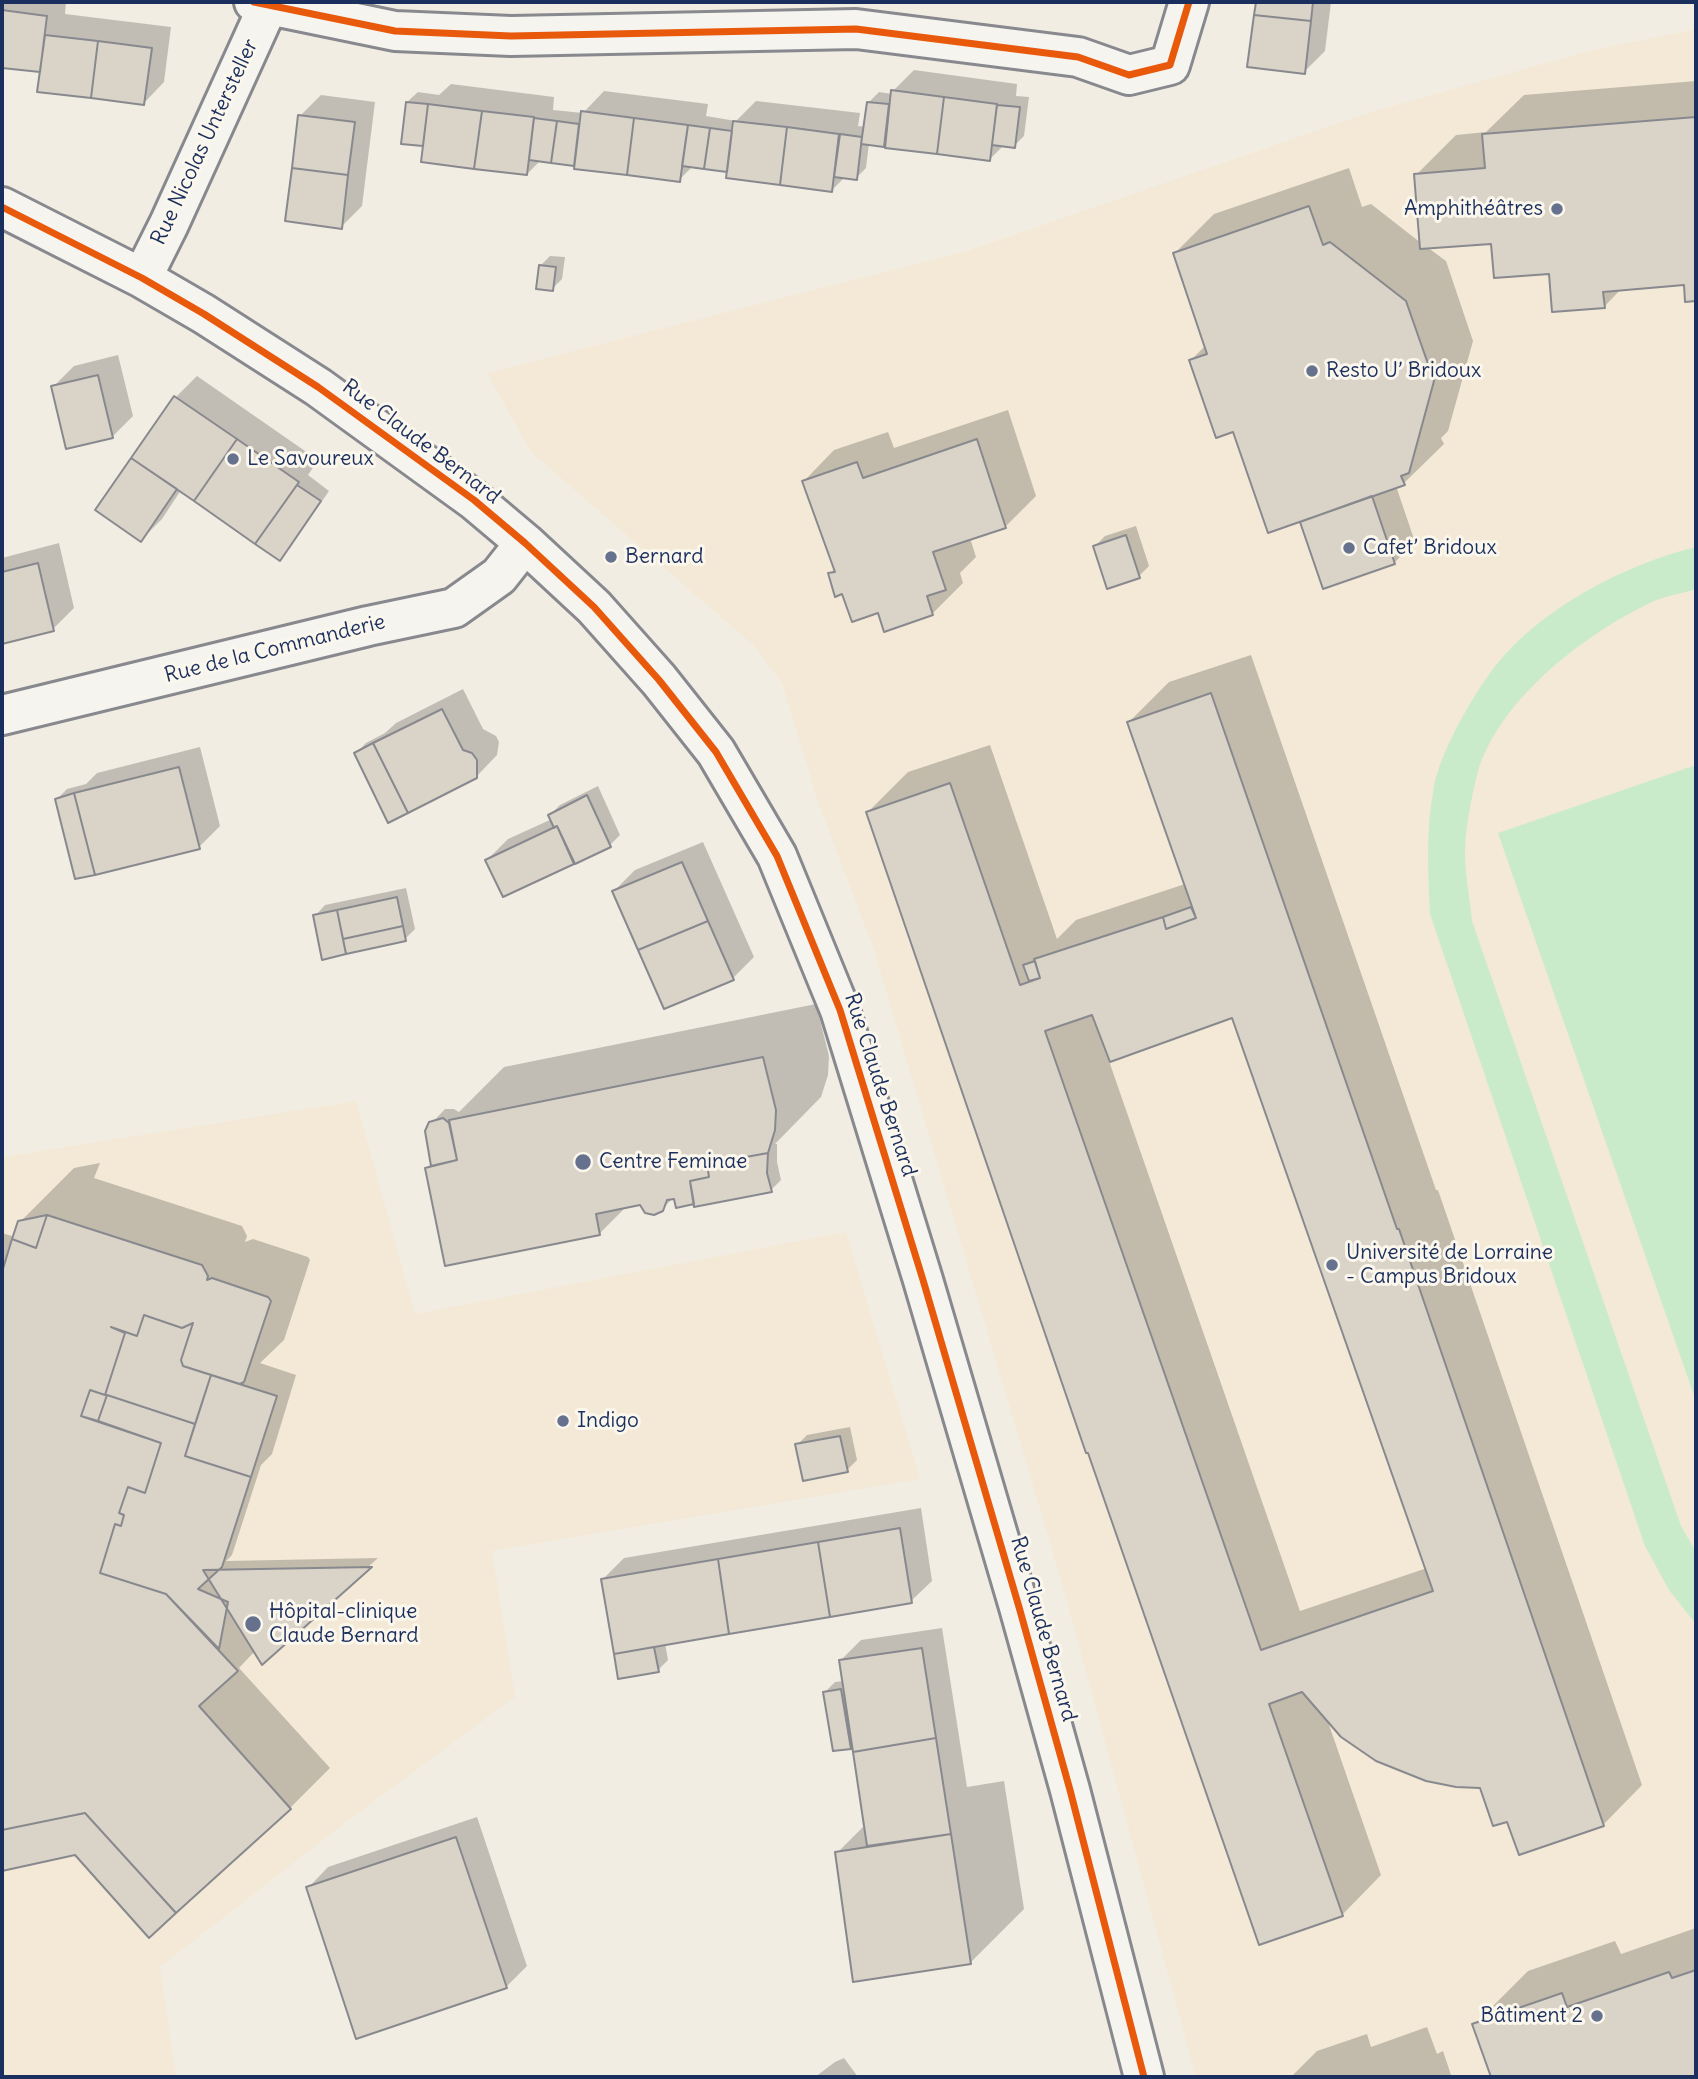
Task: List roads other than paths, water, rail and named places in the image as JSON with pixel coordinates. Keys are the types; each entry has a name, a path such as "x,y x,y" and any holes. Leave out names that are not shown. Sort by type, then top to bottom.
{"street":[{"name":"Rue Nicolas Untersteller","path":"142,278 175,212 261,4 395,31 511,36 856,29 1079,57 1129,75 1170,65 1189,2"},
{"name":"Rue Claude Bernard","path":"2,208 142,278 204,314 318,387 474,500 594,607 659,680 716,752 776,856 840,1010 894,1184 1064,1768 1144,2077"},
{"name":"Rue de la Commanderie","path":"2,715 368,626 454,608 499,576 525,543"}],"place":[{"name":"Amphithéâtres","path":"1557,209"},
{"name":"Resto U’ Bridoux","path":"1312,371"},
{"name":"Le Savoureux","path":"233,459"},
{"name":"Cafet’ Bridoux","path":"1349,548"},
{"name":"Bernard","path":"611,557"},
{"name":"Centre Feminae","path":"583,1162"},
{"name":"Université de Lorraine - Campus Bridoux","path":"1332,1265"},
{"name":"Indigo","path":"563,1421"},
{"name":"Hôpital-clinique Claude Bernard","path":"253,1624"},
{"name":"Bâtiment 2","path":"1597,2016"}]}
